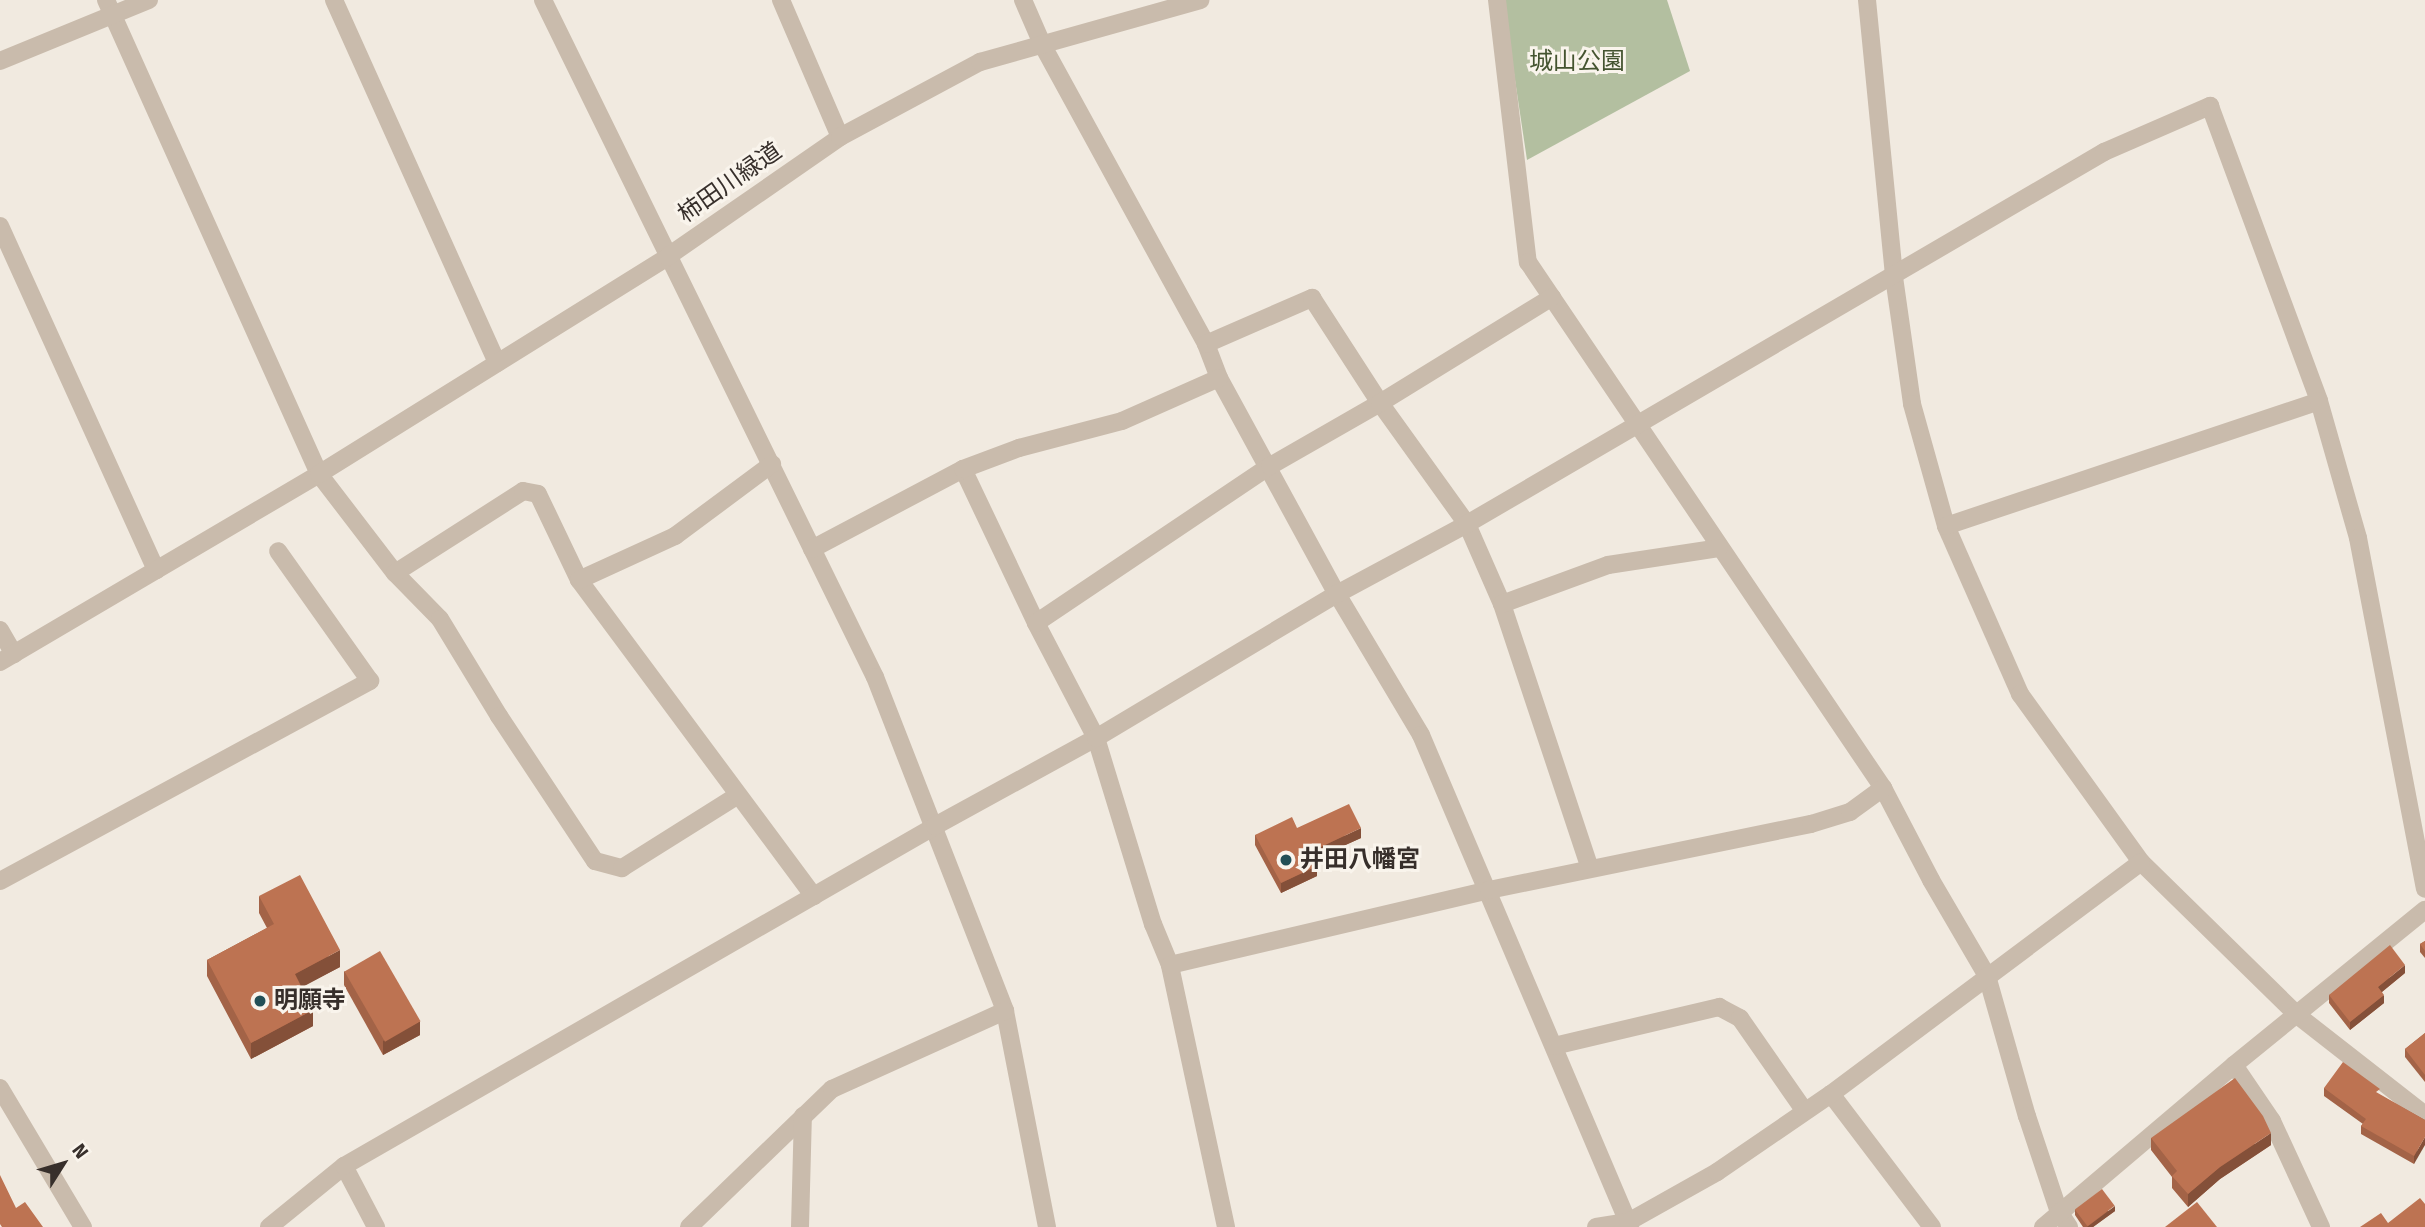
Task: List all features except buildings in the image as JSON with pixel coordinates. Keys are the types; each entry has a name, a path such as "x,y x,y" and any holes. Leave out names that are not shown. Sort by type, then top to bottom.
{"street":[{"path":"0,61 109,8 149,0"},
{"path":"334,0 497,363"},
{"path":"543,0 875,677 1005,1011 1048,1227"},
{"path":"781,0 840,137"},
{"path":"1023,0 1043,46 1206,344 1219,378 1270,466 1337,594 1421,735 1629,1224"},
{"name":"柿田川緑道","path":"156,570 319,474 667,257 840,137 980,62 1200,0"},
{"path":"1497,0 1528,262 1719,548 1793,650 1883,788 1931,880 1987,976 2026,1116 2064,1220"},
{"path":"1867,0 1894,277 1912,404 1946,526 2020,694 2141,862 2297,1015 2425,1115"},
{"path":"109,8 319,474 395,573 440,619 499,716 595,861 622,868 737,796"},
{"path":"270,1227 344,1166 935,826 1096,738 1337,594 1467,524 2104,152 2210,106 2319,401 2358,538 2425,889"},
{"path":"0,226 156,570 7,658 0,630"},
{"path":"1206,344 1312,298 1380,403 1467,524 1502,604 1590,868"},
{"path":"1036,623 1270,466 1380,403 1552,298"},
{"path":"812,549 963,469 1019,448 1122,421 1219,378"},
{"path":"1946,526 2319,401"},
{"path":"579,580 675,536 772,464"},
{"path":"963,469 1036,623 1096,738 1153,924 1170,965 1226,1227"},
{"path":"395,573 523,491 538,494 579,580 737,796 814,896"},
{"path":"1502,604 1608,565 1719,548"},
{"path":"0,881 370,681 278,551"},
{"path":"1170,965 1489,890 1811,824 1850,812 1883,788"},
{"path":"1596,1227 1629,1224 1717,1172 1831,1094 2141,862"},
{"path":"2043,1227 2064,1220 2234,1065 2425,910"},
{"path":"1554,1046 1719,1007 1740,1018 1804,1110"},
{"path":"689,1227 832,1089 1005,1011"},
{"path":"2234,1065 2272,1121 2321,1227"},
{"path":"0,1088 6,1112 83,1227"},
{"path":"1831,1094 1932,1227"},
{"path":"800,1227 803,1116"},
{"path":"344,1166 376,1227"}],"green space":[{"name":"城山公園","path":"1503,0 1667,0 1690,71 1527,160"}],"place":[{"name":"井田八幡宮","path":"1286,860"},
{"name":"明願寺","path":"260,1001"}]}
